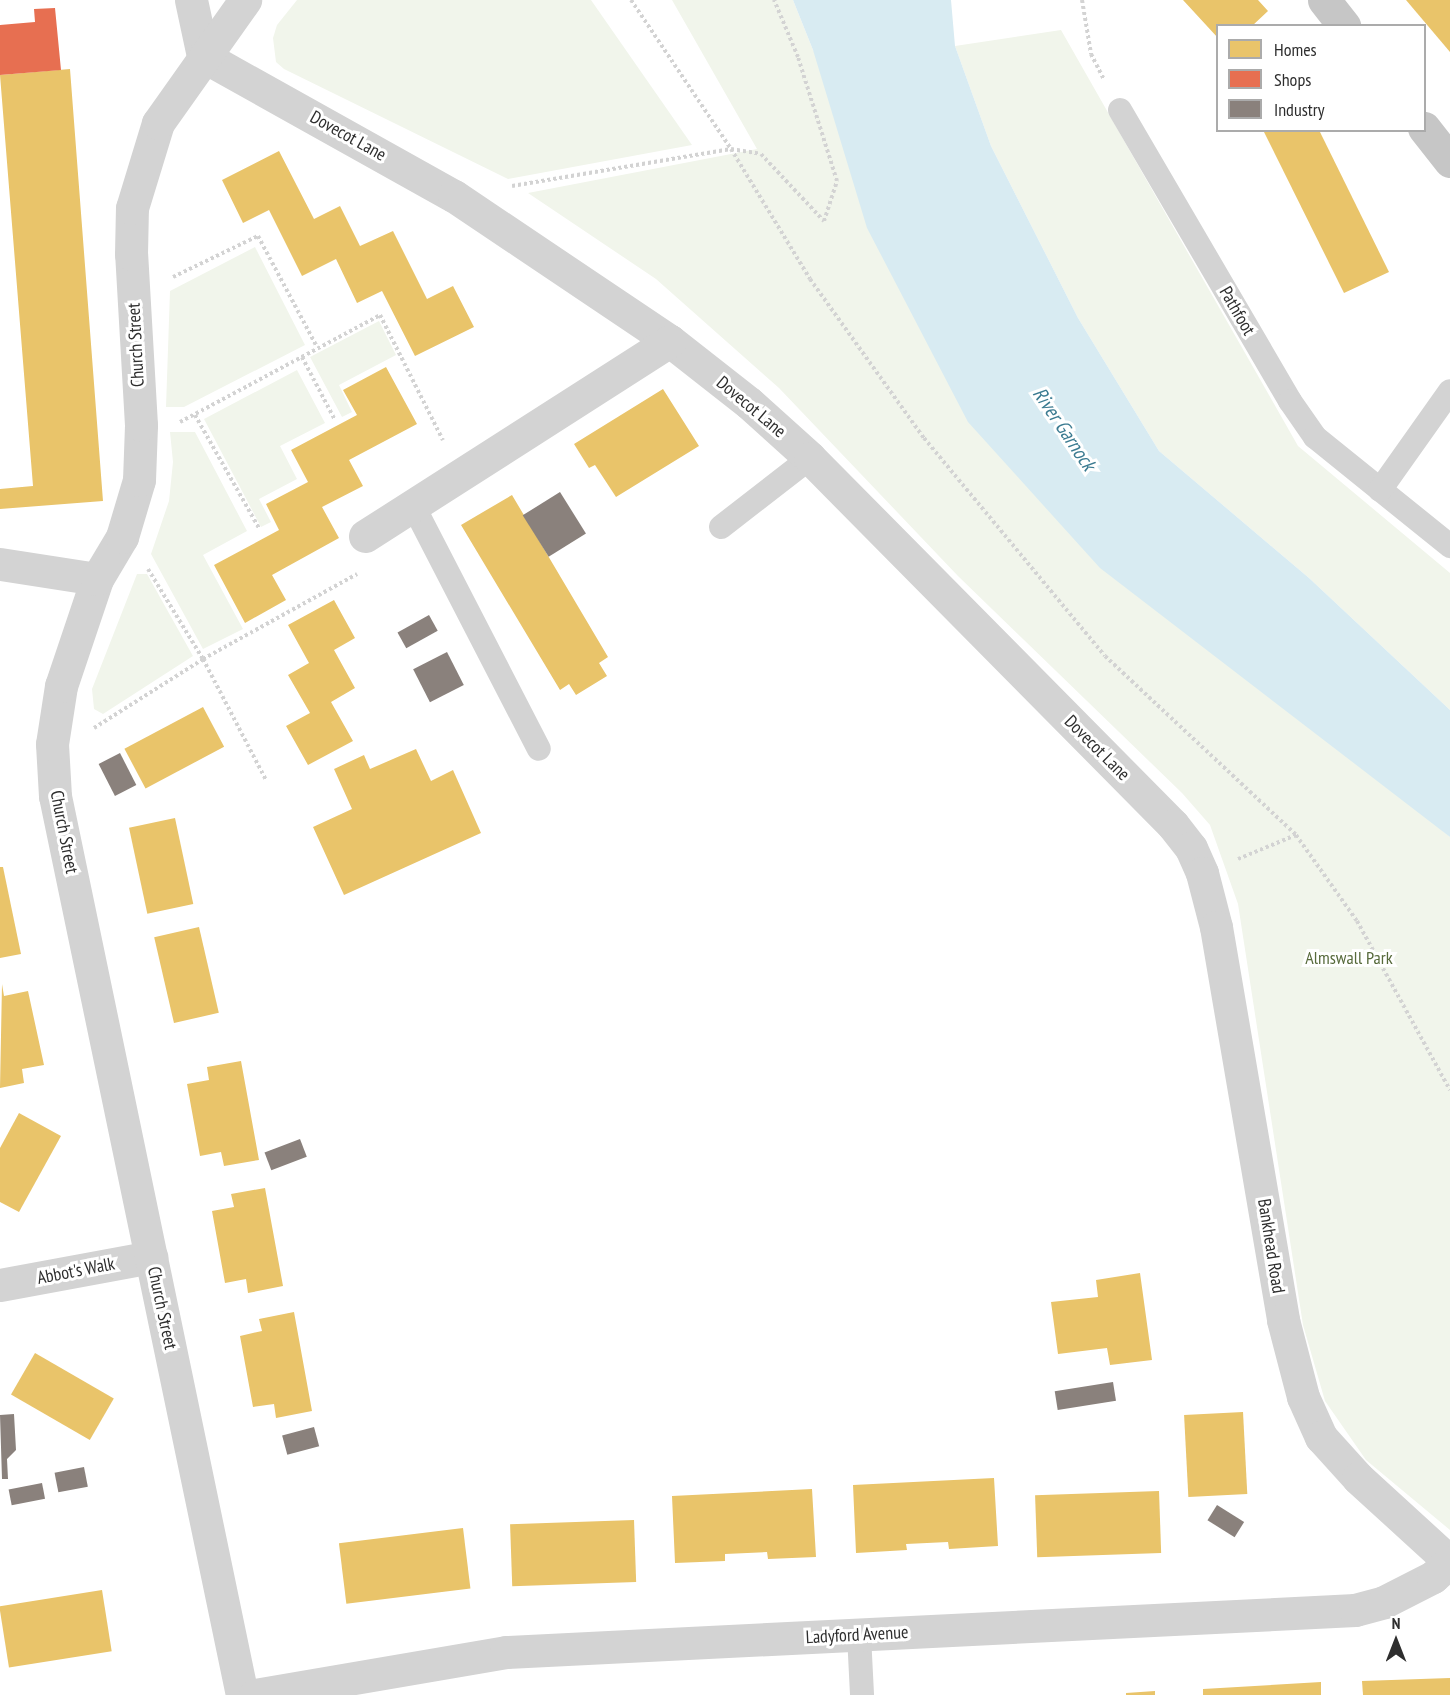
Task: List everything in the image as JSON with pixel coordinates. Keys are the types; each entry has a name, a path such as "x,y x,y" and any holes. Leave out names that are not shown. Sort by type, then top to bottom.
{"main road":[{"path":"1324,0 1342,24"},
{"path":"1426,129 1450,161"}],"street":[{"path":"191,0 203,56"},
{"name":"Church Street","path":"242,1695 55,796 52,744 61,686 97,579 120,543 139,480 141,425 133,296 132,208 158,123 203,56 245,0"},
{"name":"Dovecot Lane","path":"203,56 454,196 670,341 749,403 810,458 1173,825 1191,848 1202,873"},
{"path":"364,536 414,507 460,474 670,341"},
{"path":"0,564 97,579"},
{"name":"Bankhead Road","path":"1202,873 1216,927 1283,1320 1303,1396 1321,1437 1358,1478 1450,1562"},
{"name":"Abbot's Walk","path":"0,1285 152,1257"},
{"name":"Ladyford Avenue","path":"255,1695 506,1652 1355,1610 1384,1602 1433,1577 1450,1562"}],"lane":[{"name":"Pathfoot","path":"1120,110 1290,402 1315,437 1450,546"},
{"path":"1380,490 1450,391"},
{"path":"721,527 810,458"},
{"path":"414,507 539,749"},
{"path":"859,1635 862,1695"}],"path":[{"path":"631,0 731,148 810,279 931,447 1106,656 1296,835 1358,921 1450,1090"},
{"path":"454,196 731,148 761,154 824,221 837,181 798,57 774,0"},
{"path":"1082,0 1091,54 1120,110"},
{"path":"133,296 258,236 317,347"},
{"path":"141,425 174,425 380,315 460,474"},
{"path":"302,357 335,420"},
{"path":"195,415 259,528"},
{"path":"52,744 72,742 203,660 369,567 364,536"},
{"path":"120,543 140,556 203,660 266,780"},
{"path":"1202,873 1296,835"}],"green space":[{"path":"297,0 591,0 692,145 508,179 284,69 276,62 273,38 277,25"},
{"name":"Almswall Park","path":"672,0 793,0 813,50 1411,804 1450,837 1450,1530 1366,1460 1325,1401 1303,1325 1238,904 1210,825 1182,793 958,576 779,388 656,279 528,193 757,149"},
{"path":"1061,30 1298,446 1450,573 1450,710 1309,578 1159,451 1078,318 991,146 955,46"},
{"path":"255,247 305,345 184,407 166,407 170,291"},
{"path":"379,321 396,355 339,385 352,412 342,417 310,357"},
{"path":"297,370 325,423 280,446 297,479 259,499 271,522 261,527 204,419"},
{"path":"170,432 195,432 247,531 203,555 243,629 203,649 151,554 169,501 173,462"},
{"path":"137,574 147,574 193,656 103,714 94,709 92,689"}],"water":[{"name":"River Garnock","path":"793,0 951,0 955,46 991,146 1078,318 1159,451 1309,578 1450,710 1450,837 1100,568 968,422 867,228 813,50"}],"building: Homes":[{"path":"1183,0 1258,0 1268,11 1254,24 1216,24 1216,36"},
{"path":"1406,0 1450,0 1450,52"},
{"path":"70,69 103,501 0,509 0,489 33,486 0,75"},
{"path":"1264,132 1320,132 1389,272 1344,293"},
{"path":"279,151 314,219 340,206 360,246 393,231 427,299 453,286 474,327 415,356 382,291 357,303 336,259 302,276 269,210 243,223 222,180"},
{"path":"386,367 417,424 349,460 363,486 322,507 339,538 272,575 286,600 245,623 214,565 279,530 266,504 308,482 291,450 357,415 343,390"},
{"path":"663,389 699,446 616,497 595,465 589,468 574,444"},
{"path":"512,495 608,657 599,663 607,676 576,695 569,684 560,690 461,525"},
{"path":"334,600 355,638 334,650 355,688 331,702 353,741 308,765 286,726 310,713 288,675 309,663 288,625"},
{"path":"203,707 224,747 146,789 124,749"},
{"path":"416,749 431,781 453,770 481,833 344,895 313,827 352,809 334,769 364,755 370,769"},
{"path":"175,818 193,904 147,914 129,828"},
{"path":"0,867 3,867 21,954 0,958"},
{"path":"199,927 219,1013 174,1023 154,937"},
{"path":"2,984 4,996 28,991 44,1065 22,1069 24,1083 0,1088"},
{"path":"241,1061 259,1160 224,1166 221,1152 200,1156 187,1084 209,1080 207,1067"},
{"path":"19,1113 61,1136 19,1212 0,1202 0,1148"},
{"path":"265,1188 283,1286 248,1293 246,1279 225,1283 212,1211 234,1207 231,1194"},
{"path":"1140,1273 1152,1360 1110,1365 1107,1348 1058,1354 1051,1302 1098,1297 1096,1280"},
{"path":"294,1312 312,1411 276,1418 274,1404 253,1407 240,1336 262,1331 259,1319"},
{"path":"35,1353 114,1398 90,1440 11,1395"},
{"path":"1243,1412 1247,1494 1188,1497 1184,1415"},
{"path":"994,1478 998,1546 949,1549 948,1542 906,1544 907,1550 856,1553 853,1485"},
{"path":"812,1489 816,1557 768,1559 767,1552 725,1554 725,1561 675,1563 672,1496"},
{"path":"1159,1491 1161,1553 1037,1557 1035,1495"},
{"path":"634,1520 636,1582 512,1586 510,1524"},
{"path":"463,1528 470,1589 346,1604 339,1543"},
{"path":"102,1590 112,1651 9,1668 0,1606"},
{"path":"1450,1678 1450,1695 1363,1695 1362,1681"},
{"path":"1321,1682 1321,1695 1203,1695 1203,1689"},
{"path":"1155,1691 1155,1695 1126,1695 1126,1693"}],"building: Shops":[{"path":"55,8 61,70 0,75 0,25 35,22 34,9"}],"building: Industry":[{"path":"560,492 586,534 549,557 523,515"},
{"path":"429,615 438,631 406,648 398,632"},
{"path":"447,652 464,685 430,702 413,669"},
{"path":"120,753 136,785 115,796 99,764"},
{"path":"300,1139 307,1157 271,1170 265,1153"},
{"path":"1113,1382 1116,1401 1058,1410 1055,1391"},
{"path":"14,1414 16,1450 7,1459 8,1479 2,1479 0,1415"},
{"path":"314,1427 319,1446 287,1455 282,1436"},
{"path":"84,1467 88,1487 58,1492 55,1473"},
{"path":"42,1483 45,1499 12,1505 9,1489"},
{"path":"1217,1505 1244,1522 1235,1537 1207,1520"}]}
